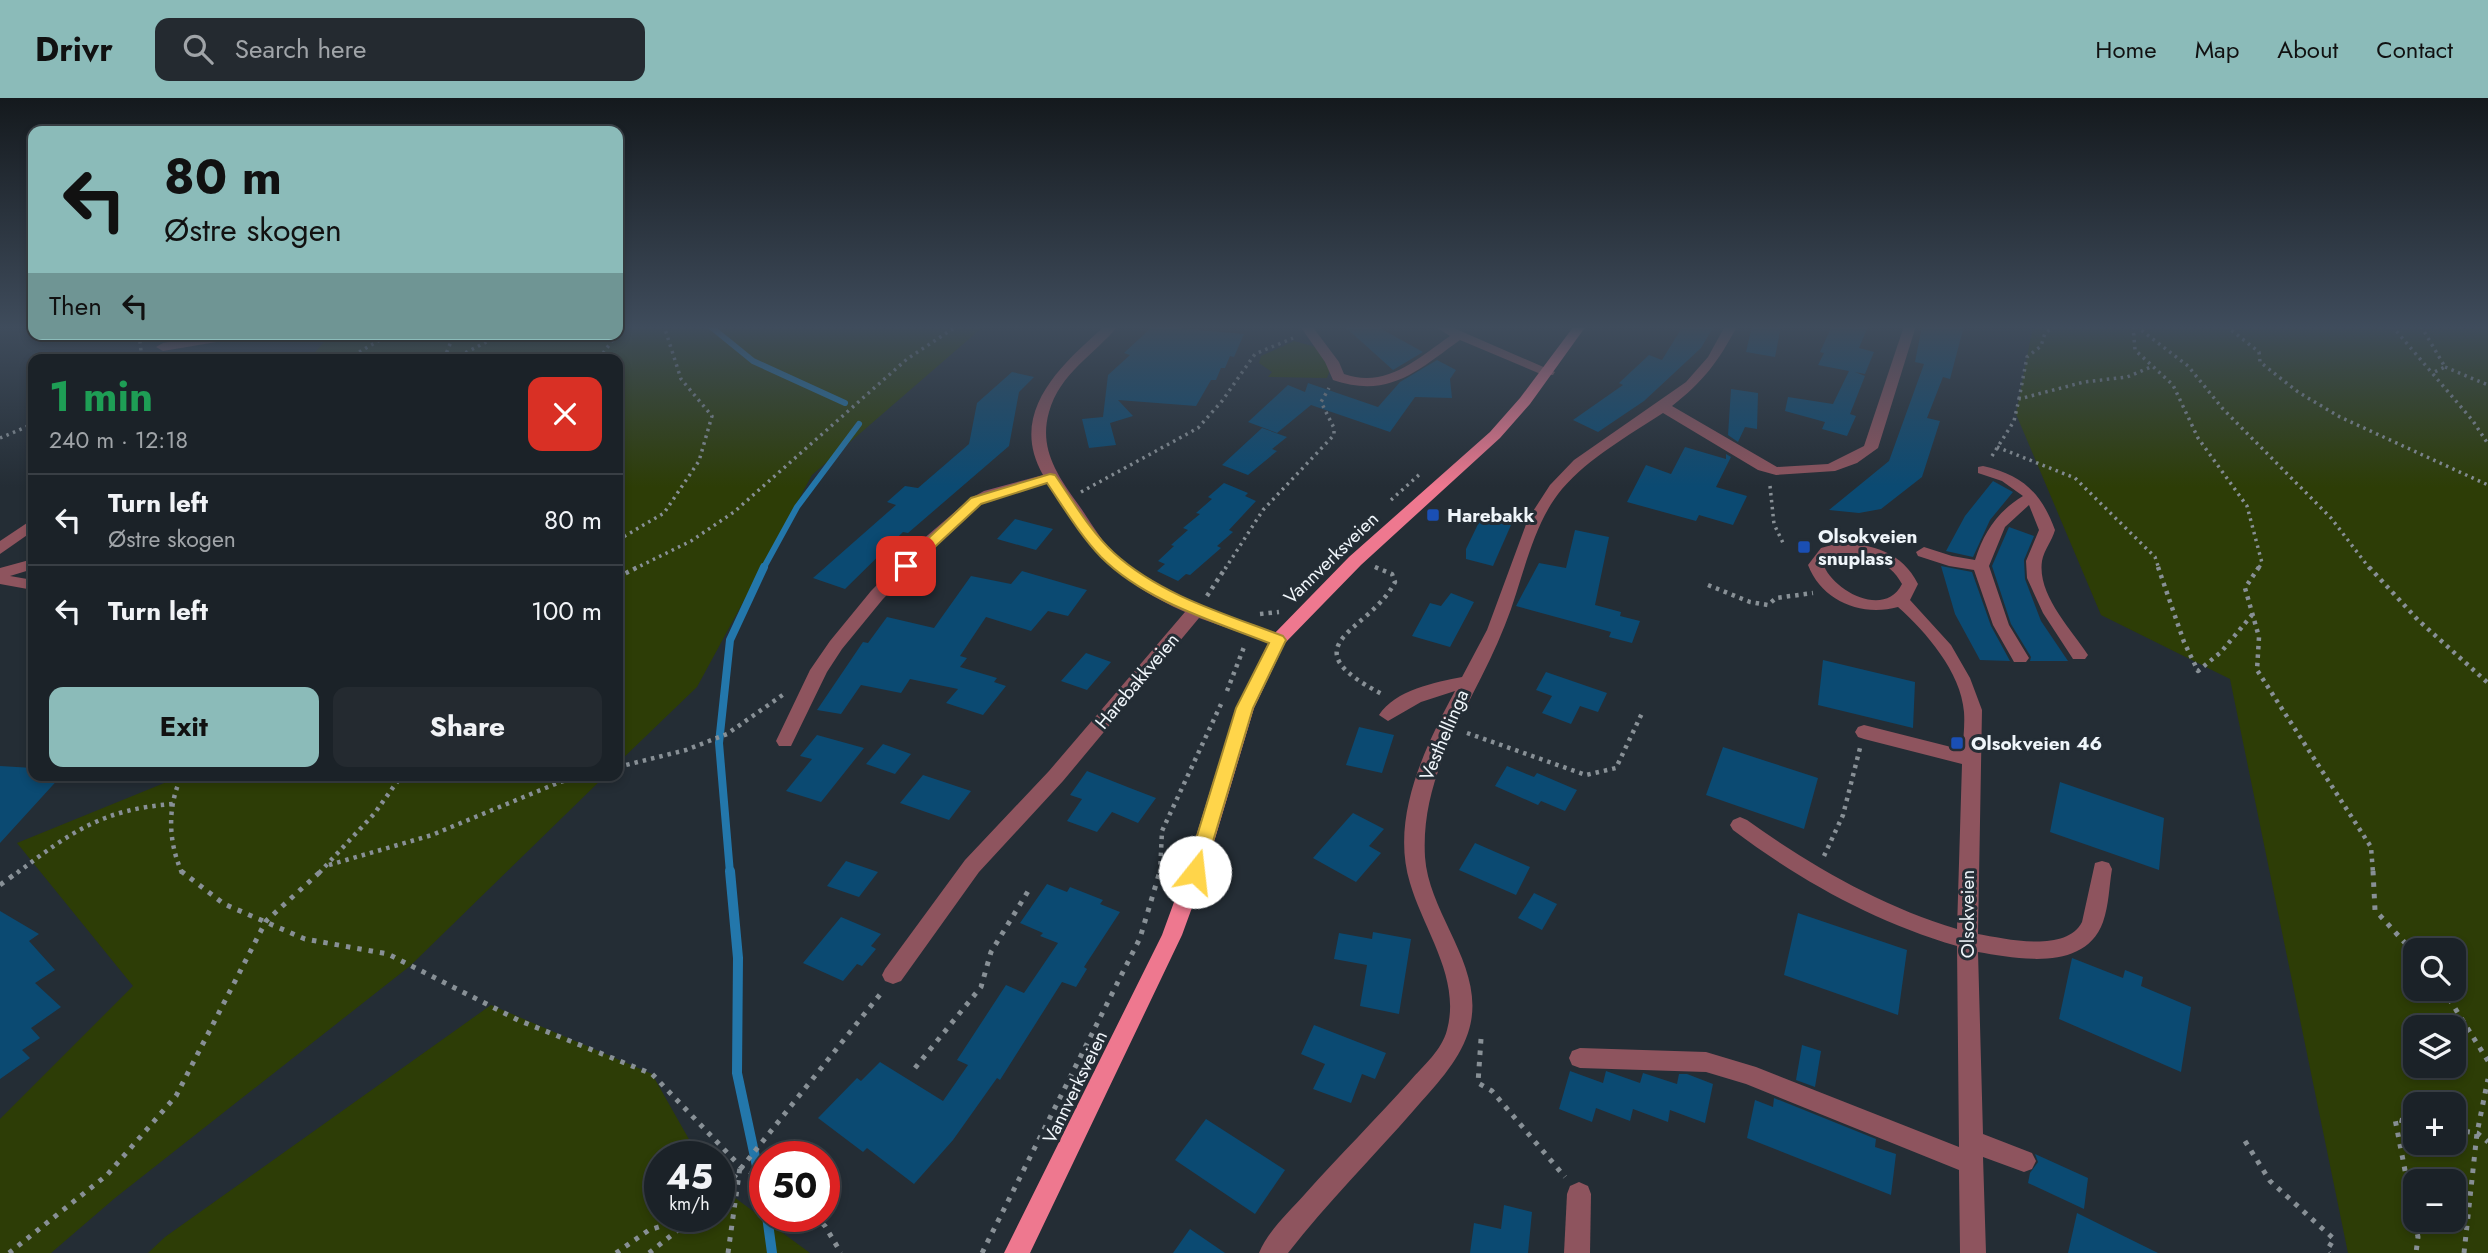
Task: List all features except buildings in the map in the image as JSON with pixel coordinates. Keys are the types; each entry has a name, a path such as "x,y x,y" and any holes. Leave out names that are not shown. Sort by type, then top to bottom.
{"main road":[{"name":"Vannverksveien","path":"1017,1253 1172,935 1195,872 1245,708 1278,640 1355,561 1496,435 1541,380"}],"street":[{"path":"1059,380 1045,404 1038,440 1050,478 1108,556 1141,581 1197,609 1278,640"},
{"path":"1346,380 1360,385 1389,383 1394,380"},
{"name":"Vesthellinga","path":"1272,1253 1303,1213 1444,1058 1457,1032 1462,1004 1460,988 1428,909 1415,858 1420,797 1427,770 1465,684 1489,643 1547,499 1578,463 1665,408 1696,380"},
{"path":"1665,408 1763,467 1776,471 1830,468 1852,460 1871,448 1893,380"},
{"path":"1983,470 2015,480 2042,513 2047,530 2034,566 2038,583 2079,655"},
{"path":"785,741 819,670 877,595 964,510 989,494 1050,478"},
{"path":"2020,658 2001,625 1980,566 1999,521 2012,508 2032,498"},
{"path":"0,548 28,528"},
{"path":"1839,548 1854,548 1885,557 1906,574 1910,584 1908,593 1889,604 1861,603 1833,592 1817,574 1819,558 1839,548"},
{"path":"1924,552 1949,561 1980,566"},
{"path":"0,573 28,565"},
{"path":"0,579 28,584"},
{"name":"Olsokveien","path":"1900,600 1936,636 1967,688 1973,710 1967,941 1973,1253"},
{"name":"Harebakkveien","path":"893,975 972,866 1056,776 1197,609"},
{"path":"1388,715 1402,703 1436,688 1465,684"},
{"path":"1864,732 1973,760"},
{"path":"1740,825 1811,873 1862,901 1967,941 2016,951 2071,946 2085,937 2091,927 2102,869"},
{"path":"1580,1058 1706,1062 1748,1074 1970,1152 2024,1161"},
{"path":"1577,1253 1579,1194"}],"path":[{"path":"623,537 664,513 699,461 712,416 682,380"},
{"path":"623,575 691,541 734,513 884,380"},
{"path":"1069,501 1101,479 1198,428 1237,380"},
{"path":"1197,609 1263,510 1334,435 1334,428 1321,402 1336,380"},
{"path":"1983,470 2014,421 2023,380"},
{"path":"2019,400 2084,382 2102,380"},
{"path":"2168,380 2173,385 2198,438 2248,506 2262,563 2245,588 2259,637 2257,670 2371,847 2375,909 2403,940"},
{"path":"2199,380 2223,409 2331,518 2375,575 2418,620 2488,683"},
{"path":"2281,380 2360,429 2488,485"},
{"path":"2438,380 2473,421 2488,444"},
{"path":"0,438 28,426"},
{"path":"1997,447 2075,478 2155,557 2184,642 2198,671 2221,652 2252,615"},
{"path":"1776,471 1769,478 1774,524 1783,543"},
{"path":"2474,480 2488,479"},
{"path":"1355,561 1392,574 1395,582 1390,592 1339,642 1336,657 1340,669 1353,681 1402,703"},
{"path":"1708,585 1750,602 1768,605 1776,598 1833,592"},
{"path":"623,766 686,750 727,734 819,670"},
{"path":"1447,726 1586,775 1616,768 1643,711"},
{"path":"1811,873 1827,851 1843,815 1864,732"},
{"path":"181,781 173,804 169,833 181,872 224,904 306,939 388,954 517,1020 652,1074 740,1166 749,1171"},
{"path":"9,1253 107,1175 176,1096 217,1022 267,921 327,865 374,814 398,781"},
{"path":"327,865 424,838 563,781"},
{"path":"0,885 61,841 105,818 134,807 173,804"},
{"path":"915,1068 981,988 991,952 1030,888"},
{"path":"735,1173 875,1004 893,975"},
{"path":"2450,1001 2488,1061"},
{"path":"1457,1032 1469,1032 1481,1039 1478,1083 1492,1091 1579,1194"},
{"path":"2464,1253 2477,1133 2488,1079"},
{"path":"2403,1121 2395,1119 2408,1198 2418,1237 2416,1253"},
{"path":"2466,1132 2477,1133 2488,1142"},
{"path":"2245,1141 2270,1181 2333,1239 2327,1250 2329,1253"},
{"path":"728,1253 740,1166"},
{"path":"615,1253 646,1232"},
{"path":"649,1253 675,1232"},
{"path":"829,1232 841,1253"}],"green space":[{"path":"623,380 922,380 812,475 697,687 623,758"},
{"path":"2023,380 2488,380 2488,1253 2348,1253 2230,679 2101,615 2016,414"},
{"path":"169,781 600,781 410,966 115,1198 51,1253 0,1253 0,1119 133,986 17,843"},
{"path":"491,1005 652,1074 690,1141 644,1141 644,1232 735,1232 735,1198 749,1208 749,1232 781,1232 810,1253 148,1253 165,1237"}],"waterway":[{"path":"794,380 845,403"},
{"path":"763,568 797,507 859,424"},
{"path":"730,873 719,743 730,640 763,568"},
{"path":"730,871 738,958 737,1073 752,1141"},
{"path":"769,1232 772,1253"}],"place":[{"name":"Harebakk","path":"1433,515"},
{"name":"Olsokveien snuplass","path":"1804,547"},
{"name":"Olsokveien 46","path":"1957,743"}],"route":[{"path":"906,566 976,501 1005,489 1050,478 1108,556 1141,581 1197,609 1278,640 1245,708 1195,872"}]}
